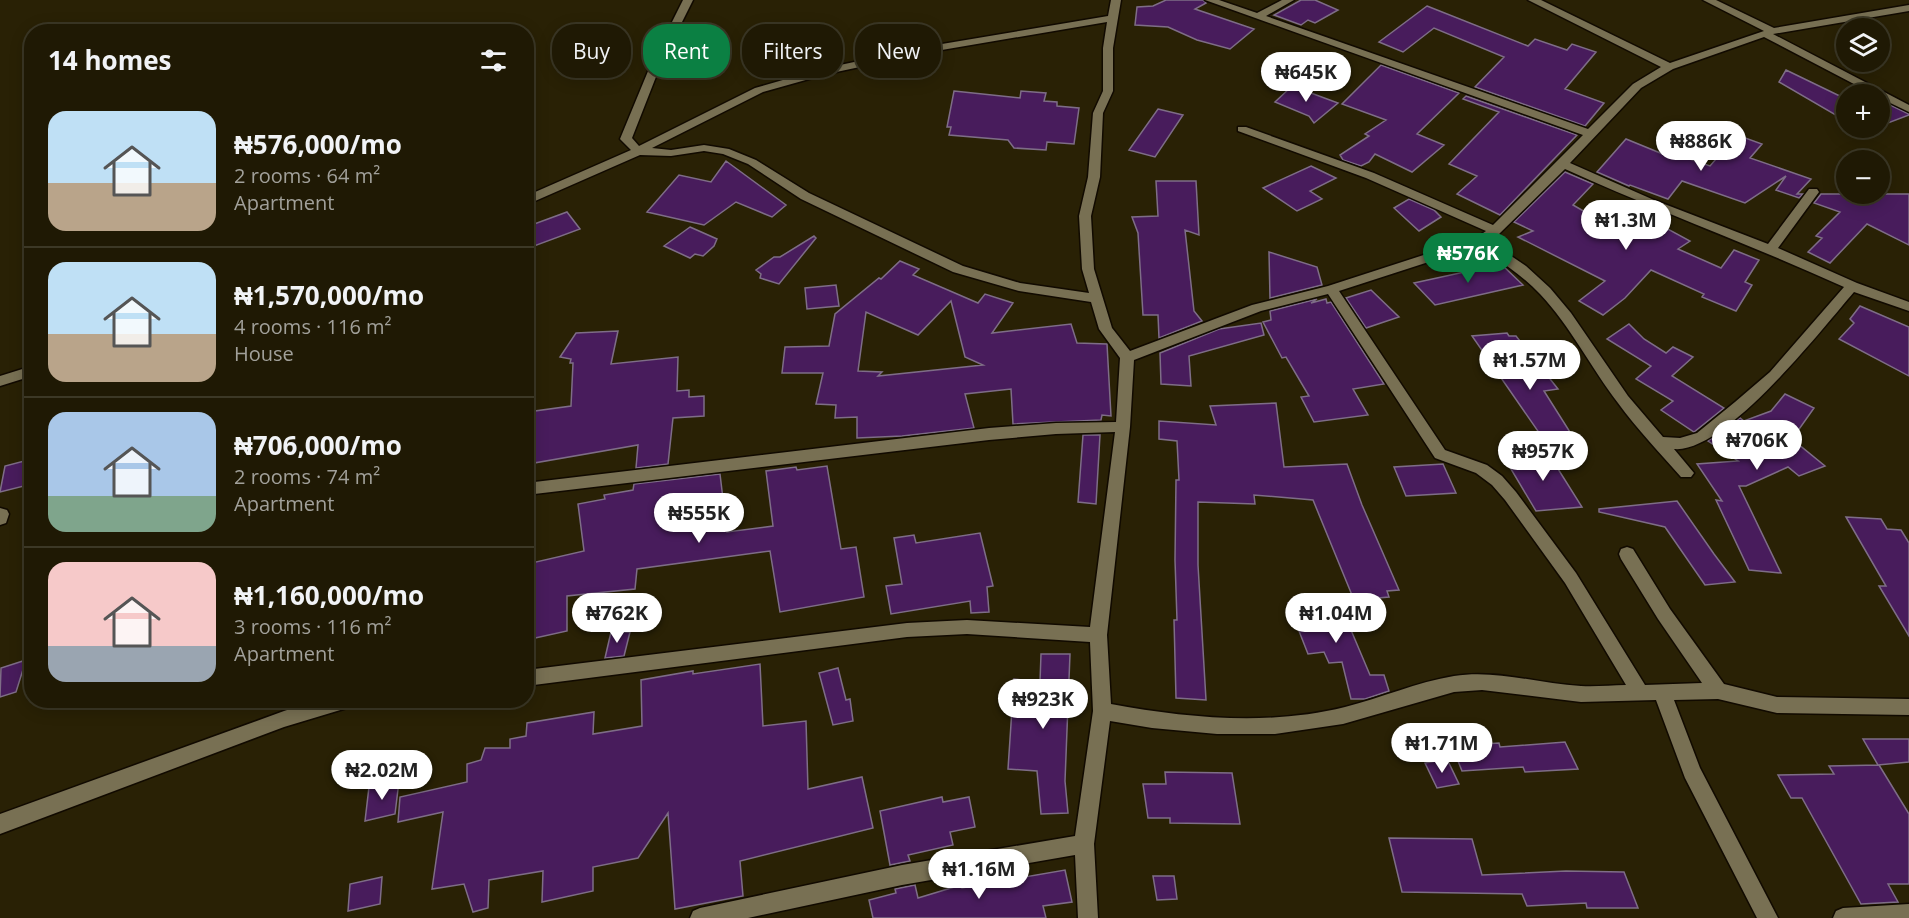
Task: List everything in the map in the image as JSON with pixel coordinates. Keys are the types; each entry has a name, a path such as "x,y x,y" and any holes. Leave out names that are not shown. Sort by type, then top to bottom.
{"street":[{"path":"688,0 656,64 627,140 638,151 671,153 704,148 725,151 752,162 805,196 958,269 1019,287 1098,299"},
{"path":"1088,918 1084,844 1102,711 1098,635 1123,427 1127,357 1106,329 1088,269 1085,216 1094,177 1098,113 1108,92 1108,48 1116,0"},
{"path":"1210,0 1591,134"},
{"path":"1257,17 1289,0"},
{"path":"1533,0 1669,67"},
{"path":"1708,0 1909,109"},
{"path":"1892,0 1909,8"},
{"path":"1127,357 1257,308 1331,289 1480,241 1495,231 1563,164 1637,86 1669,67 1769,32 1909,8"},
{"path":"534,197 638,151 759,90 825,71 930,49 1114,18"},
{"path":"1242,129 1313,152 1434,201 1495,231"},
{"path":"1563,164 1650,203 1770,249 1852,286 1909,307"},
{"path":"1770,249 1813,192"},
{"path":"1480,241 1521,269 1545,291 1566,316 1623,400 1686,473"},
{"path":"1658,442 1680,444 1702,437 1775,376 1852,286"},
{"path":"1331,289 1440,454 1450,460 1485,470 1500,483 1547,543 1606,631 1640,693"},
{"path":"0,381 24,374"},
{"path":"534,488 860,450 970,434 1075,426 1123,427"},
{"path":"0,519 1,514"},
{"path":"1627,554 1664,614 1718,691"},
{"path":"534,677 907,630 967,627 1098,635"},
{"path":"1102,711 1152,720 1217,726 1275,726 1343,717 1454,684 1482,682 1581,694 1718,691 1777,705 1909,707"},
{"path":"1662,692 1692,772 1768,918"},
{"path":"0,824 284,719 320,708"},
{"path":"700,918 902,875 1084,844"},
{"path":"1842,918 1909,914"}],"building":[{"path":"1166,0 1203,0 1206,3 1195,9 1254,29 1230,49 1197,40 1168,27 1135,25 1137,7 1153,6"},
{"path":"1301,0 1315,0 1338,10 1315,23 1308,20 1301,25 1274,15"},
{"path":"1427,6 1528,46 1535,39 1567,50 1572,44 1596,52 1565,89 1604,103 1585,126 1475,87 1504,57 1434,28 1403,52 1379,42"},
{"path":"1381,65 1459,93 1417,134 1444,145 1412,172 1375,154 1369,162 1361,166 1343,160 1340,155 1369,136 1365,134 1386,120 1342,104"},
{"path":"1786,70 1836,94 1836,115 1779,82"},
{"path":"1292,86 1338,103 1314,123 1309,116 1275,102"},
{"path":"954,91 1020,98 1021,91 1046,93 1044,101 1057,102 1057,106 1079,108 1074,144 1047,142 1046,150 1014,148 1008,140 949,135 951,127 947,127"},
{"path":"1466,96 1577,135 1500,215 1457,194 1477,176 1449,164 1499,112 1463,99"},
{"path":"1890,105 1909,114 1890,122"},
{"path":"1158,109 1183,115 1155,157 1129,150"},
{"path":"1737,135 1762,144 1750,158 1811,179 1797,194 1803,194 1799,198 1776,190 1786,176 1745,203 1682,181 1668,199 1597,172 1626,139 1670,157 1672,153 1710,166"},
{"path":"726,161 786,205 772,217 736,202 704,225 647,212 679,175 711,182"},
{"path":"1311,166 1336,178 1310,191 1322,199 1297,211 1263,188"},
{"path":"1565,172 1593,184 1573,205 1606,224 1610,220 1638,233 1655,222 1690,241 1678,249 1721,268 1734,250 1759,260 1745,282 1752,285 1736,311 1702,297 1704,294 1651,270 1625,298 1603,315 1579,301 1605,281 1518,237 1533,231 1514,222"},
{"path":"1156,181 1196,181 1199,235 1185,230 1194,311 1202,321 1159,338 1158,315 1143,315 1138,233 1132,217 1158,216"},
{"path":"1821,194 1836,194 1836,204 1890,204 1890,194 1909,194 1909,245 1867,224 1830,263 1808,252 1822,238 1816,236 1840,212 1814,203"},
{"path":"1409,199 1434,210 1441,217 1419,231 1394,208"},
{"path":"567,212 580,229 534,246 534,224"},
{"path":"690,227 717,239 714,246 703,256 695,254 690,258 664,246"},
{"path":"814,236 816,238 779,284 760,278 761,274 756,270 774,257 780,257"},
{"path":"1269,252 1317,267 1322,285 1270,298"},
{"path":"900,261 919,269 913,275 978,303 985,294 1013,303 992,333 1071,324 1077,343 1107,344 1111,416 1102,415 1101,420 1013,424 1011,389 965,394 974,428 902,436 857,438 857,417 835,418 836,405 816,404 823,373 782,373 785,347 829,346 835,314 879,278 881,279","holes":["951,301 965,357 983,365 878,376 882,372 858,371 866,312 918,335"]},
{"path":"1501,264 1523,285 1435,305 1414,283"},
{"path":"836,285 839,306 807,309 805,288"},
{"path":"1371,290 1399,317 1366,328 1346,298"},
{"path":"1317,299 1311,303 1326,299 1327,303 1331,302 1384,384 1353,389 1368,415 1314,422 1301,397 1309,396 1286,357 1282,358 1263,322 1271,320 1270,311"},
{"path":"1860,306 1909,327 1909,376 1839,339 1854,323 1850,319"},
{"path":"1261,323 1264,335 1189,356 1191,386 1161,384 1160,353 1219,329"},
{"path":"1629,324 1644,339 1666,353 1673,347 1693,357 1672,376 1724,408 1694,432 1661,410 1673,401 1636,379 1651,366 1607,339"},
{"path":"618,331 611,364 678,357 677,391 689,390 689,397 704,396 704,416 673,418 668,464 636,468 638,445 534,463 535,411 571,406 573,363 570,363 571,359 560,357 576,333"},
{"path":"1507,333 1509,336 1516,336 1558,389 1544,391 1575,440 1571,441 1585,459 1560,463 1472,336"},
{"path":"1785,394 1814,408 1792,439 1825,466 1799,476 1788,467 1746,486 1739,486 1781,573 1749,570 1716,500 1722,501 1697,464 1738,461 1708,441 1740,418 1744,421 1771,411"},
{"path":"1276,403 1284,467 1347,464 1399,590 1387,591 1389,597 1354,600 1313,500 1254,495 1255,504 1198,502 1198,565 1206,700 1176,698 1174,620 1177,620 1176,480 1179,480 1177,441 1159,439 1159,421 1216,425 1210,406"},
{"path":"1083,435 1100,435 1096,504 1078,502"},
{"path":"1548,453 1582,507 1536,511 1508,464 1510,464 1506,455"},
{"path":"24,461 24,486 0,492 5,466"},
{"path":"1443,464 1456,493 1406,496 1394,467"},
{"path":"827,466 841,549 856,547 864,597 780,612 770,551 637,569 635,589 567,596 567,631 534,638 534,562 584,551 578,504 605,499 604,495 633,490 634,484 720,474 727,532 773,526 766,471 796,467 797,470"},
{"path":"1677,501 1735,582 1705,585 1665,527 1599,512 1599,509"},
{"path":"1846,517 1881,519 1887,529 1901,530 1909,543 1909,636 1879,586 1886,586"},
{"path":"980,533 993,586 987,587 989,612 971,613 970,601 891,614 886,586 902,584 894,538 914,535 916,543"},
{"path":"1337,597 1370,675 1384,675 1389,691 1365,699 1351,699 1342,662 1329,663 1324,652 1308,654 1288,603"},
{"path":"611,632 630,632 624,656 605,658"},
{"path":"1041,654 1070,654 1065,781 1068,813 1041,814 1037,771 1008,769 1014,679 1040,682"},
{"path":"24,661 16,692 0,697 1,668"},
{"path":"760,664 763,726 806,721 808,789 862,777 873,828 740,861 743,896 675,909 668,813 638,858 593,867 593,891 542,902 543,871 489,880 488,908 473,912 464,884 432,889 443,812 398,822 400,797 467,782 467,764 481,760 485,748 510,748 510,739 526,736 527,723 594,712 593,734 642,726 641,680 693,671 693,674"},
{"path":"838,668 846,700 850,699 853,721 833,725 819,673"},
{"path":"1863,739 1909,739 1909,762 1878,765"},
{"path":"1565,742 1578,769 1525,772 1523,767 1462,771 1452,746 1499,743 1500,747"},
{"path":"1447,759 1459,784 1437,788 1425,763"},
{"path":"1879,765 1909,814 1909,884 1888,884 1898,902 1861,904 1802,798 1791,798 1778,775 1834,774 1829,766"},
{"path":"1165,772 1232,773 1240,824 1170,823 1170,818 1148,818 1143,784 1166,784"},
{"path":"399,781 395,814 365,821 369,787"},
{"path":"942,797 943,802 969,797 975,827 950,832 953,845 908,855 910,861 890,865 880,811"},
{"path":"1389,838 1472,839 1482,875 1566,871 1624,872 1638,908 1587,908 1586,903 1527,906 1522,894 1402,892"},
{"path":"1065,870 1072,902 1043,906 1046,918 873,918 869,900 896,893 895,889 915,885 918,898 961,885 962,888"},
{"path":"1153,876 1174,876 1177,899 1157,900"},
{"path":"382,877 380,904 348,911 350,884"}]}
